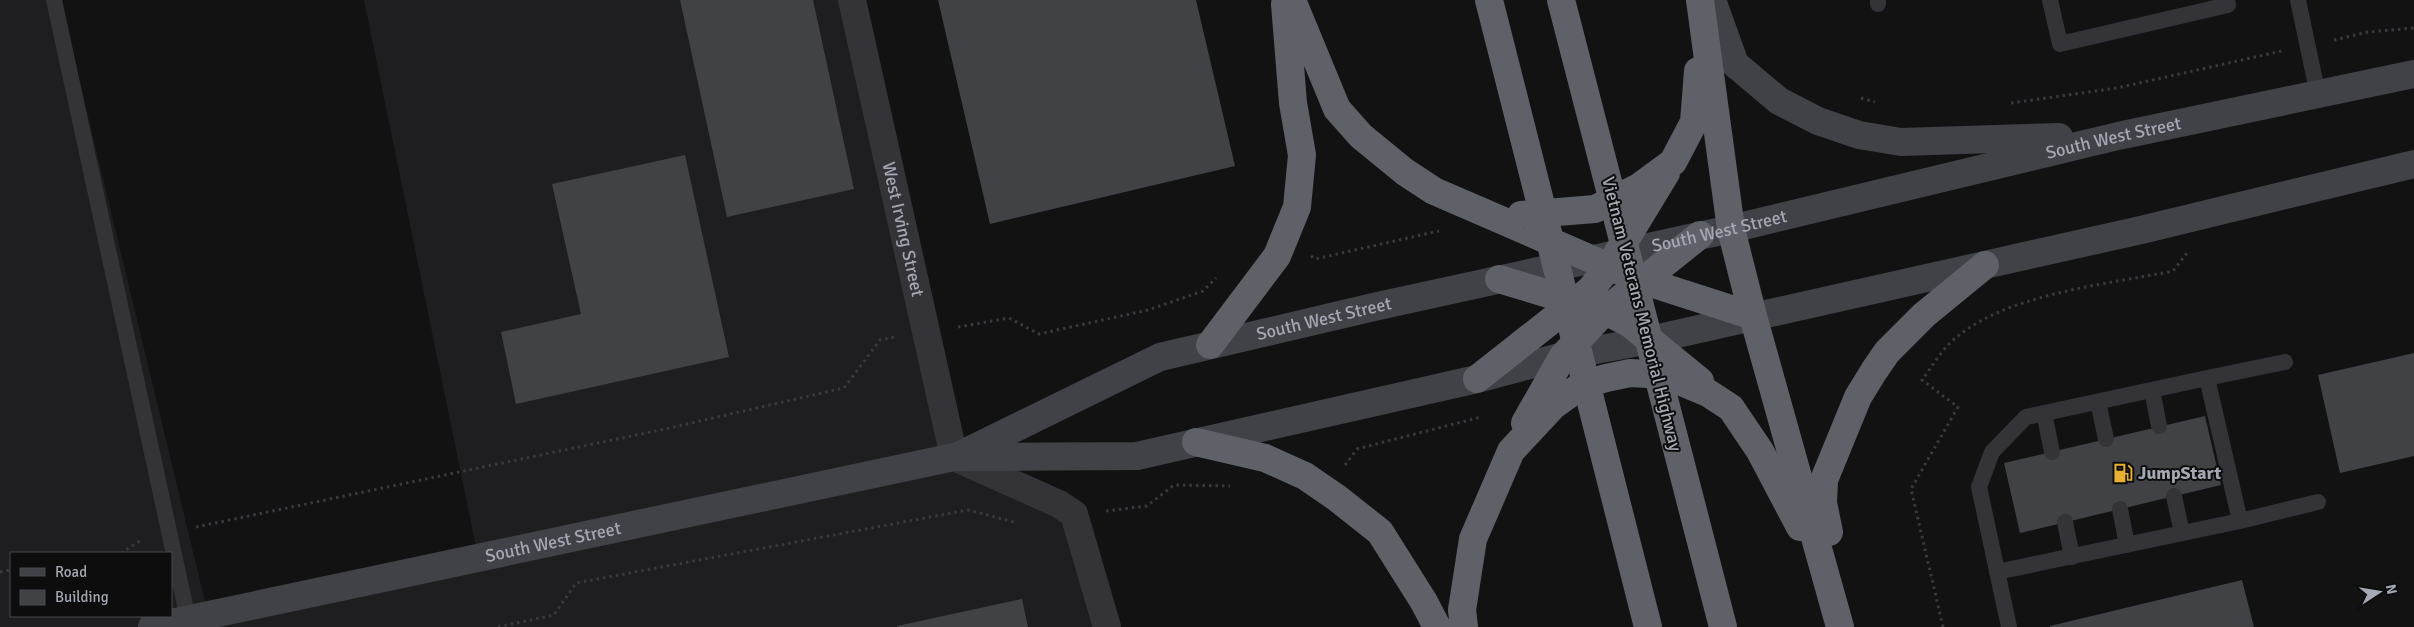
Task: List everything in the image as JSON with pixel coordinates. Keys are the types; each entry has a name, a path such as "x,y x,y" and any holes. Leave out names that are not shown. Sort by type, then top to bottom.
{"highway":[{"path":"1210,345 1277,256 1297,207 1302,155 1293,102 1285,0"},
{"path":"1292,0 1337,109 1361,136 1405,172 1434,190 1497,218 1606,260 1644,281 1753,316"},
{"path":"1489,0 1648,627"},
{"name":"Vietnam Veterans Memorial Highway","path":"1561,0 1723,627"},
{"path":"1477,379 1577,302 1673,162 1694,122 1705,4"},
{"path":"1705,4 1731,229 1753,316 1840,627"},
{"path":"1497,218 1595,209 1639,188 1673,162"},
{"path":"1464,627 1462,610 1473,539 1511,451 1538,398 1563,356 1604,311 1700,235"},
{"path":"1847,627 1823,503 1824,480 1858,397 1886,352 1924,316 1985,265"},
{"path":"1499,279 1604,311 1629,323 1731,408 1760,451 1826,577"},
{"path":"1511,451 1553,406 1582,385 1606,378 1630,374 1665,375 1708,392 1731,408"},
{"path":"1196,442 1265,458 1306,476 1380,532 1424,602 1437,627"}],"main road":[{"path":"1705,4 1735,64 1779,101 1818,121 1859,135 1901,142 2118,136"},
{"name":"South West Street","path":"954,457 1160,357 1499,279 1606,260 1700,235 2118,136 2414,74"},
{"name":"South West Street","path":"152,627 202,620 954,457 1137,456 1477,379 1563,356 1650,340 2141,230 2414,164"}],"street":[{"name":"West Irving Street","path":"852,0 954,457"},
{"path":"954,457 1059,504 1074,514 1107,627"}],"lane":[{"path":"54,0 169,533 202,620"},
{"path":"2050,0 2060,44 2228,4 2227,0"},
{"path":"2298,0 2318,95"},
{"path":"2010,627 1979,488 1992,452 2026,417 2285,362"},
{"path":"2207,378 2240,521"},
{"path":"2152,390 2159,426"},
{"path":"2098,402 2106,439"},
{"path":"2044,413 2052,452"},
{"path":"2174,496 2182,533"},
{"path":"1997,572 2240,521 2318,502"},
{"path":"2120,509 2127,545"},
{"path":"2065,522 2072,557"}],"path":[{"path":"2003,104 2117,88 2368,32 2414,28"},
{"path":"1856,97 1882,104"},
{"path":"1284,241 1315,259 1439,231"},
{"path":"1943,627 1911,489 1958,406 1922,380 1947,346 1980,321 2038,298 2173,271 2192,247"},
{"path":"122,552 139,539 665,429 844,388 880,340 1009,318 1039,334 1148,310 1204,291 1217,278"},
{"path":"1325,490 1358,449 1481,416"},
{"path":"1074,514 1147,506 1174,485 1234,486"},
{"path":"498,627 554,615 576,583 968,510 1016,523"}],"shaded area":[{"path":"0,0 60,0 208,614 478,557 364,0 852,0 954,457 1059,504 1104,627 0,627"}],"building":[{"path":"680,0 813,0 854,189 727,217"},
{"path":"938,0 1196,0 1235,166 990,224"},
{"path":"685,155 729,357 516,404 501,332 581,314 552,184"},
{"path":"2414,353 2414,456 2340,473 2318,375"},
{"path":"2205,416 2221,485 2020,533 2004,463"},
{"path":"2242,580 2254,627 2050,627 2050,626"},
{"path":"1022,599 1028,627 897,627 897,626"}],"place":[{"name":"JumpStart","path":"2123,473"}]}
